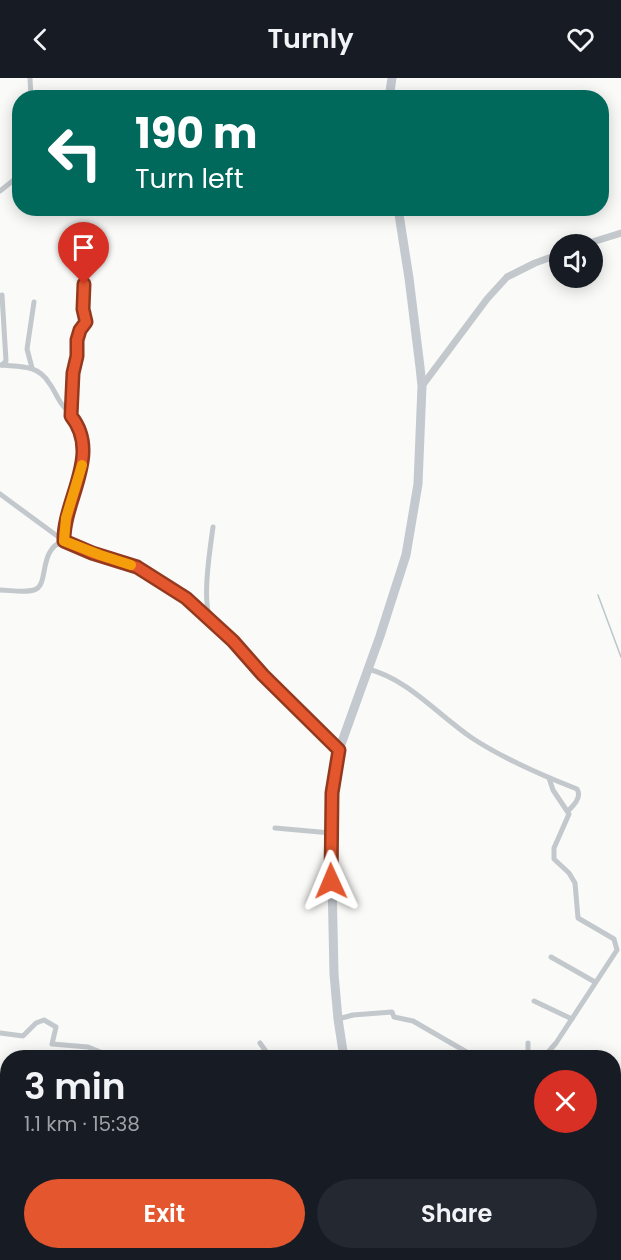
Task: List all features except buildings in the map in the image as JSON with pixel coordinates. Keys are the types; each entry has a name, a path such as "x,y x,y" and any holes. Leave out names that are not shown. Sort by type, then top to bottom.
{"highway":[{"path":"343,1050 334,974 332,793 339,750 403,565 411,534 418,484 422,386 399,216"}],"street":[{"path":"603,239 621,233"},
{"path":"422,386 487,299 507,278 549,258"},
{"path":"71,416 77,340 86,322 83,309 84,284"},
{"path":"1,365 6,361 2,296"},
{"path":"32,368 27,349 34,302"},
{"path":"1,365 37,370 46,378 80,428 84,450 64,526 64,541"},
{"path":"0,494 64,541 144,571 164,586 186,598 211,619 263,675 339,750"},
{"path":"211,619 207,611 207,570 213,527"},
{"path":"0,590 37,589 43,580 44,569 52,548 64,541"},
{"path":"368,669 382,673 398,682 474,739 549,778 578,790 577,800 568,811 563,832 554,848 554,859 569,873 575,883 578,918 611,937 617,945 615,953 550,1050"},
{"path":"549,778 553,790 568,811"},
{"path":"275,828 318,830 331,833"},
{"path":"550,957 596,982"},
{"path":"534,1001 572,1019"},
{"path":"338,1019 353,1015 392,1012 394,1017 412,1021 463,1050"},
{"path":"0,1033 23,1036 36,1023 44,1020 56,1027 52,1044 88,1047 95,1050"},
{"path":"260,1042 265,1050"},
{"path":"528,1043 528,1050"}],"waterway":[{"path":"598,595 621,657"}],"slow traffic":[{"path":"82,465 66,518 64,541 131,565"}],"route":[{"path":"84,284 83,309 86,322 77,340 71,416 80,428 84,442 83,456 66,518 64,541 92,553 137,567 186,598 217,625 263,675 339,750 332,793 331,881"}]}
